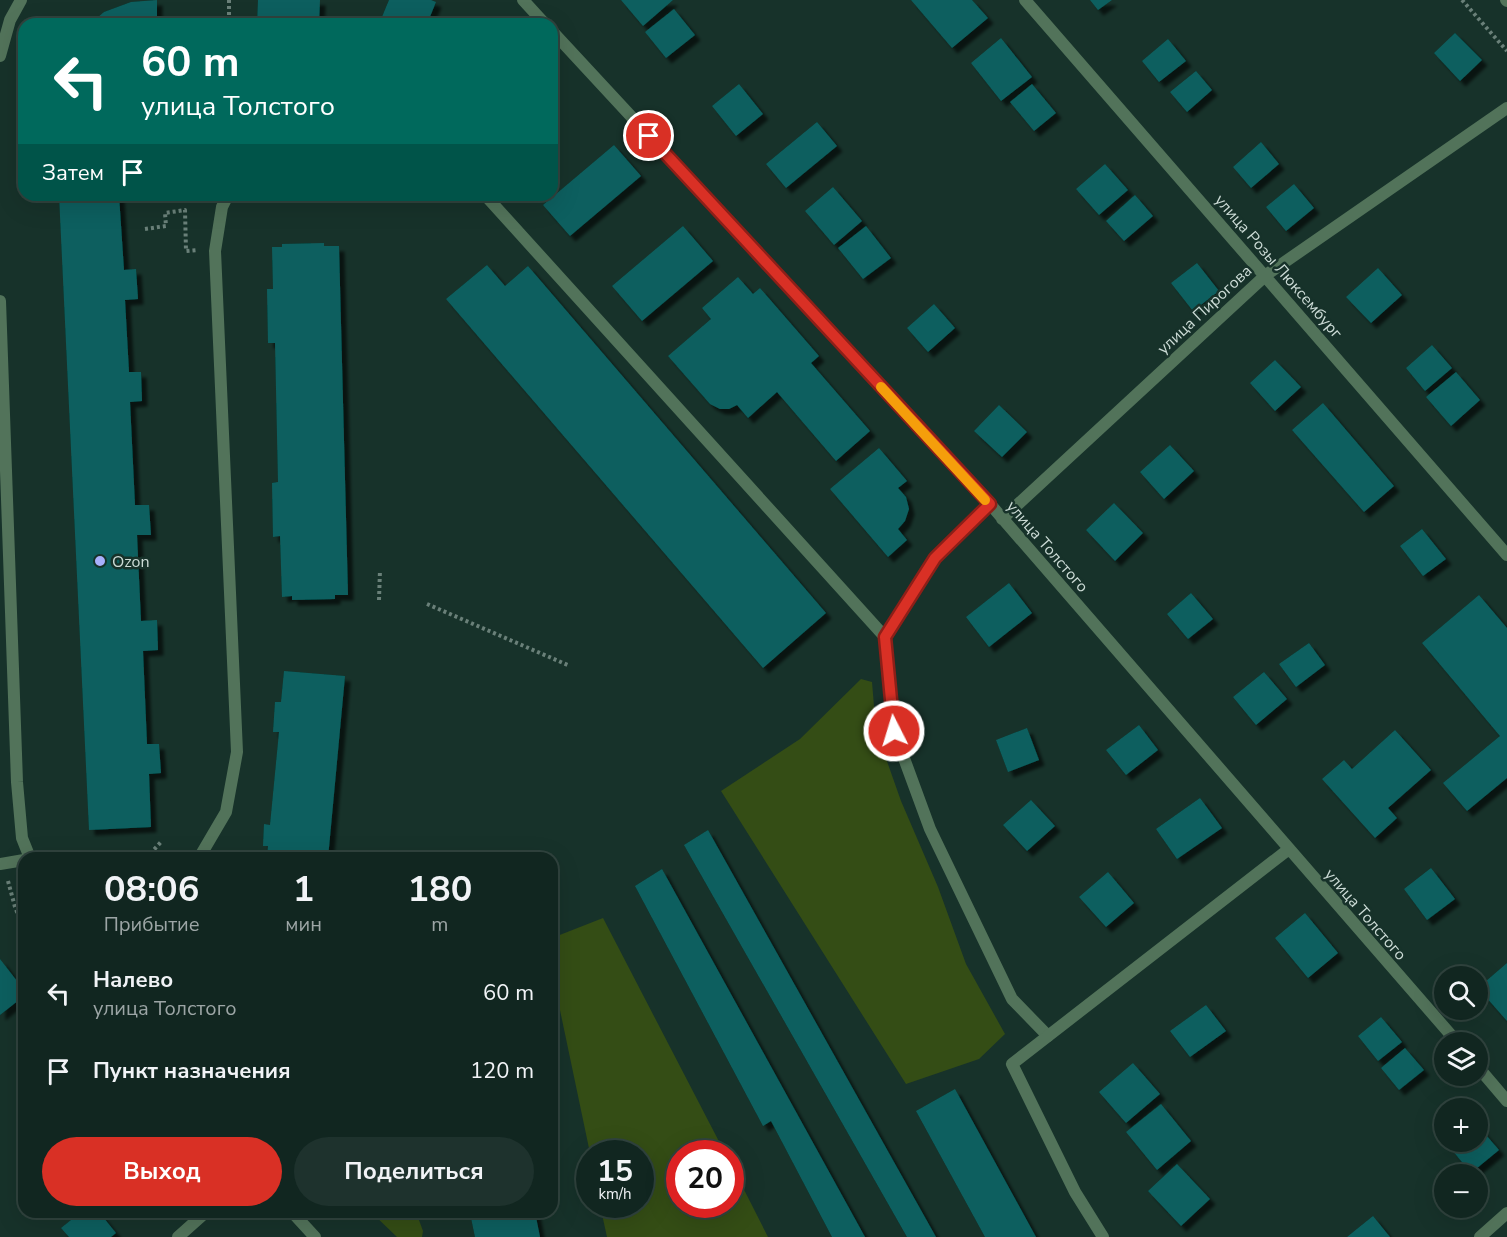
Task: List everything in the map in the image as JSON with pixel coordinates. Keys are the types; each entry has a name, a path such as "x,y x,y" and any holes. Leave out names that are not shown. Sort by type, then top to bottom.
{"street":[{"path":"0,56 10,20 21,0"},
{"path":"523,0 540,18"},
{"name":"улица Розы Люксембург","path":"1025,0 1266,274 1507,555"},
{"name":"улица Толстого","path":"558,37 990,504 1447,1032"},
{"name":"улица Пирогова","path":"1002,519 1266,274 1507,108"},
{"path":"203,852 226,812 237,752 215,250 225,201"},
{"path":"490,201 885,637 894,731 930,829 1012,999 1048,1036"},
{"path":"0,301 17,782 22,838 28,852"},
{"path":"885,637 935,558 990,504"},
{"path":"1103,1237 1076,1192 1012,1064 1289,849"},
{"path":"0,864 18,861"},
{"path":"1488,1079 1507,1101"},
{"path":"1479,1237 1507,1213"},
{"path":"178,1237 199,1218"},
{"path":"298,1218 315,1237"}],"path":[{"path":"229,0 230,17"},
{"path":"1461,0 1507,51"},
{"path":"145,229 166,226 165,213 185,210 186,251 201,250"},
{"path":"379,600 380,570"},
{"path":"427,604 570,666"},
{"path":"152,852 162,841"}],"green space":[{"path":"861,679 872,682 876,730 901,801 938,887 966,964 1005,1034 979,1059 906,1084 721,791 800,739"},
{"path":"603,918 718,1140 666,1140 666,1218 744,1218 744,1190 768,1237 607,1237 603,1218 654,1218 654,1140 587,1140 558,1001 558,936"},
{"path":"377,1218 418,1218 423,1231 422,1237 397,1237"}],"building":[{"path":"157,0 157,18 97,18 104,12 131,2"},
{"path":"258,0 320,0 319,18 257,18"},
{"path":"389,0 436,2 429,18 382,18"},
{"path":"621,0 673,0 643,26"},
{"path":"911,0 972,0 988,18 952,48"},
{"path":"1090,0 1112,0 1098,10"},
{"path":"674,9 695,35 666,58 645,32"},
{"path":"1455,33 1482,60 1460,81 1434,53"},
{"path":"1001,38 1032,77 1001,101 971,63"},
{"path":"1168,39 1186,61 1159,82 1142,61"},
{"path":"1196,71 1212,90 1187,112 1170,92"},
{"path":"739,84 763,114 736,136 712,106"},
{"path":"1032,84 1056,113 1034,131 1010,102"},
{"path":"817,122 837,146 786,188 766,164"},
{"path":"1261,142 1279,164 1251,188 1233,167"},
{"path":"614,145 641,176 570,236 543,205 548,201 558,201 558,192"},
{"path":"1105,164 1128,190 1099,215 1076,189"},
{"path":"1294,184 1314,208 1286,231 1266,207"},
{"path":"833,187 862,221 834,245 805,211"},
{"path":"1135,195 1153,216 1124,241 1106,221"},
{"path":"59,201 119,201 124,270 136,269 138,299 125,300 129,372 141,372 142,401 130,402 135,505 149,505 151,535 137,535 141,621 157,620 158,650 143,651 147,744 159,744 161,773 149,774 151,827 89,830"},
{"path":"683,226 713,261 642,321 612,286"},
{"path":"866,226 891,258 863,279 838,248"},
{"path":"324,243 324,246 339,246 348,595 335,595 335,599 292,600 292,596 282,597 280,536 273,537 272,483 278,482 275,343 268,343 267,289 273,289 272,247 282,247 282,244"},
{"path":"1197,263 1219,291 1193,311 1171,283"},
{"path":"487,265 505,286 528,266 826,613 763,668 446,299"},
{"path":"1378,268 1402,295 1371,323 1346,297"},
{"path":"738,277 753,294 760,288 819,356 811,363 870,431 836,461 777,392 748,418 737,405 729,409 720,409 710,404 668,356 711,319 702,308"},
{"path":"934,304 955,328 928,352 907,328"},
{"path":"1432,345 1452,368 1425,391 1406,368"},
{"path":"1275,360 1301,387 1275,411 1250,383"},
{"path":"1456,372 1480,400 1451,426 1426,397"},
{"path":"1323,403 1394,486 1364,512 1292,430"},
{"path":"999,405 1027,432 1002,457 974,431"},
{"path":"1170,445 1194,471 1164,499 1140,472"},
{"path":"879,448 907,481 898,488 906,497 909,509 905,521 898,529 907,540 888,557 830,489"},
{"path":"1114,503 1143,533 1115,561 1086,530"},
{"path":"1422,529 1446,559 1423,576 1400,546"},
{"path":"1009,583 1032,613 989,647 966,617"},
{"path":"1191,593 1213,619 1188,639 1167,614"},
{"path":"1479,595 1507,628 1507,778 1467,811 1443,783 1500,736 1422,643"},
{"path":"1309,643 1325,665 1296,687 1279,664"},
{"path":"284,671 345,676 329,852 268,852 268,846 263,846 264,824 270,825 279,732 273,732 275,702 281,702"},
{"path":"1264,672 1287,699 1256,725 1233,697"},
{"path":"1139,725 1158,750 1126,775 1106,750"},
{"path":"1027,728 1039,760 1008,772 996,740"},
{"path":"1395,730 1431,770 1388,808 1397,818 1375,838 1322,779 1344,760 1352,769"},
{"path":"1200,798 1222,828 1177,859 1156,829"},
{"path":"1031,800 1055,826 1027,851 1003,825"},
{"path":"708,830 936,1237 907,1237 684,845"},
{"path":"1431,868 1455,899 1427,920 1404,889"},
{"path":"662,869 865,1237 832,1237 771,1121 763,1126 635,886"},
{"path":"1108,872 1134,903 1106,927 1079,897"},
{"path":"1305,913 1338,953 1308,978 1275,938"},
{"path":"0,959 18,982 18,1001 0,1015"},
{"path":"1507,963 1507,1021 1488,999 1488,979"},
{"path":"1206,1005 1226,1031 1190,1057 1170,1031"},
{"path":"1381,1017 1402,1042 1378,1061 1358,1036"},
{"path":"1405,1048 1424,1070 1399,1090 1381,1068"},
{"path":"1133,1063 1160,1094 1126,1123 1099,1092"},
{"path":"955,1089 1036,1237 985,1237 916,1111"},
{"path":"1161,1104 1191,1141 1157,1170 1126,1132"},
{"path":"1488,1137 1499,1150 1482,1164 1464,1164 1454,1152 1488,1152"},
{"path":"1177,1164 1210,1199 1181,1226 1148,1191"},
{"path":"1373,1216 1390,1237 1347,1237"},
{"path":"74,1218 104,1218 116,1233 111,1237 69,1237 61,1228"},
{"path":"471,1218 536,1218 540,1237 475,1237"}],"slow traffic":[{"path":"881,387 985,500"}],"place":[{"name":"Ozon","path":"100,561"}],"route":[{"path":"649,136 990,504 935,558 885,637 894,731"}]}
